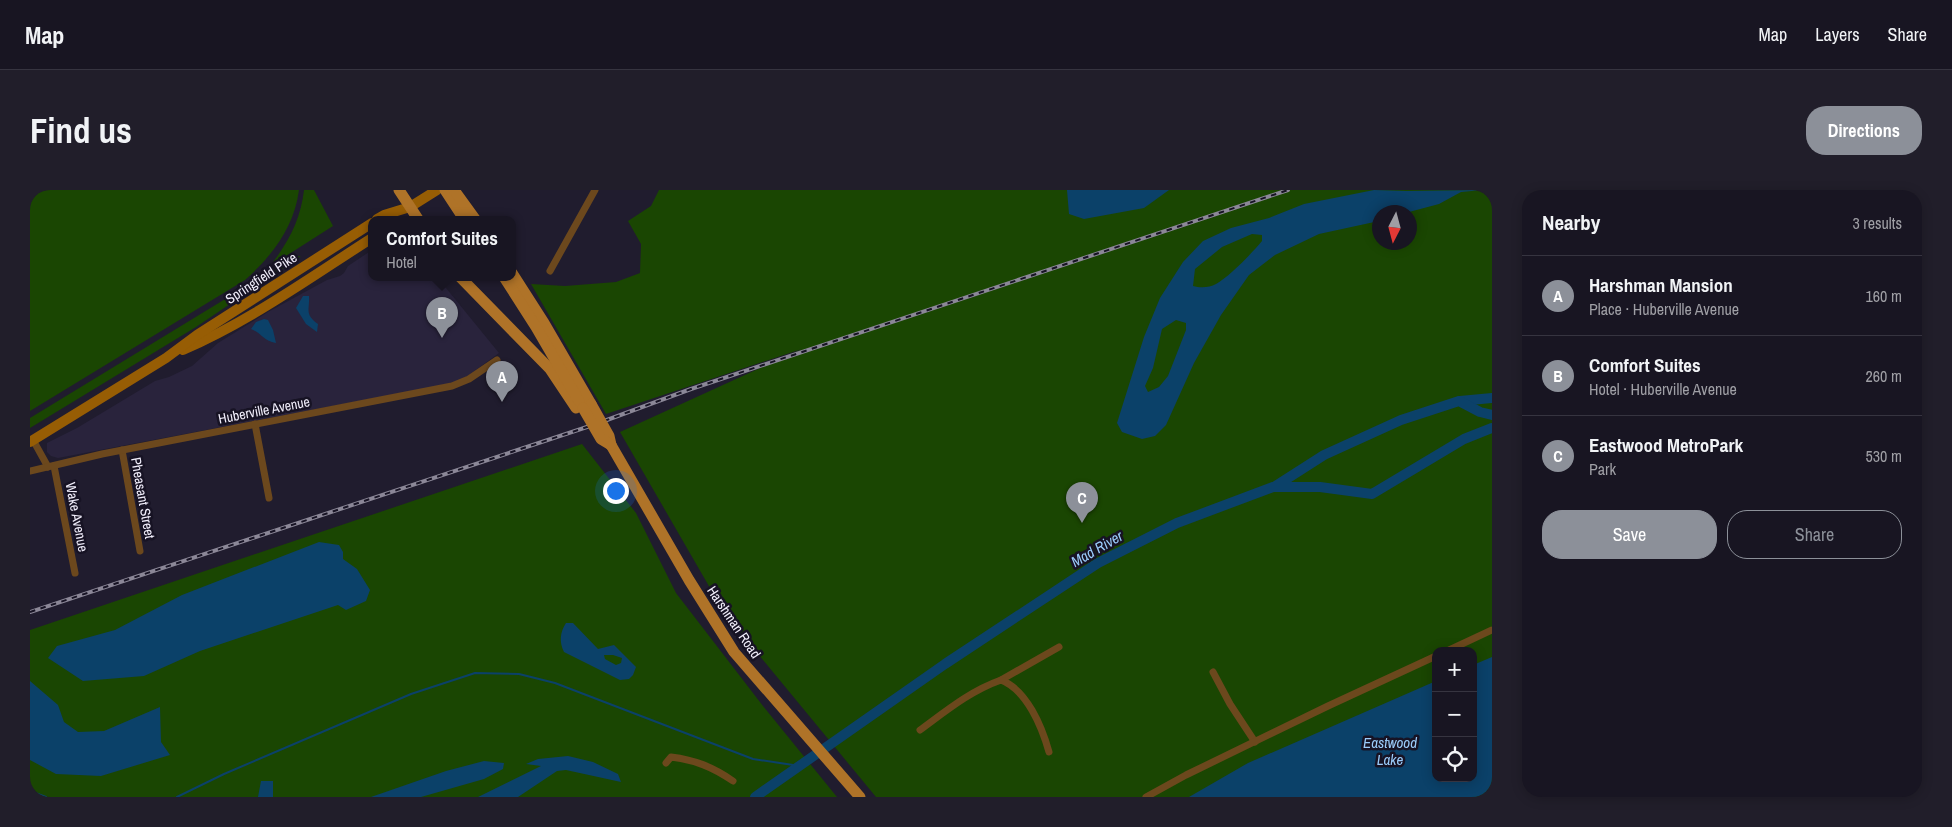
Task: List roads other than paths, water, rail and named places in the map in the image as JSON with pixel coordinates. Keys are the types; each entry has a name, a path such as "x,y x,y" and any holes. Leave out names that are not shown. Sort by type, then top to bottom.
{"main road":[{"path":"399,190 416,216"},
{"path":"400,216 410,207 437,190"},
{"path":"451,192 463,216"},
{"path":"451,192 472,216"},
{"path":"382,216 410,207"},
{"name":"Springfield Pike","path":"32,441 166,358 196,335 368,226"},
{"name":"Springfield Pike","path":"166,358 201,343 274,301 368,241"},
{"path":"516,279 544,323 583,407"},
{"path":"464,281 550,369 583,407"},
{"path":"507,281 583,407"},
{"name":"Harshman Road","path":"583,407 605,445 622,464 675,557 726,640 747,668 860,797"}],"street":[{"path":"550,271 595,190"},
{"name":"Huberville Avenue","path":"30,471 122,450 452,386 469,379 497,360"},
{"path":"255,424 269,498"},
{"path":"32,441 51,466"},
{"name":"Pheasant Street","path":"122,450 140,551"},
{"name":"Wake Avenue","path":"51,466 75,573"},
{"path":"1456,647 1492,630"},
{"path":"920,730 969,694 1001,680 1059,647"},
{"path":"1146,797 1186,775 1432,658"},
{"path":"1213,672 1230,704 1255,742"},
{"path":"1001,680 1018,692 1029,706 1049,752"},
{"path":"666,764 671,757 698,762 733,781"}],"water":[{"path":"1067,190 1169,190 1144,208 1084,219 1069,214"},
{"path":"1374,190 1483,190 1461,192 1439,204 1417,210 1417,205 1372,205 1372,223 1319,234 1275,255 1249,275 1221,315 1194,363 1166,425 1155,436 1142,439 1122,432 1117,423 1144,337 1160,298 1183,262 1203,241 1231,228 1269,218 1304,204","holes":["1252,234 1262,235 1262,241 1221,281 1204,287 1193,286 1195,269 1222,247","1176,320 1186,323 1186,330 1168,376 1159,387 1148,392 1145,386 1153,368 1162,329"]},
{"path":"303,296 309,296 309,314 318,324 317,332 306,324 296,308"},
{"path":"264,319 268,320 273,330 276,343 268,341 251,329 256,322"},
{"path":"319,542 339,545 343,552 343,559 357,569 370,590 366,601 346,610 338,605 200,651 144,676 83,681 48,658 57,646 115,630 182,595"},
{"path":"566,623 573,623 598,649 614,645 636,667 633,675 629,679 620,680 564,652 561,633","holes":["604,655 622,658 621,663 616,665 605,659"]},
{"name":"Eastwood Lake","path":"1492,657 1492,797 1189,797 1248,763 1432,683 1432,782 1477,782 1477,663"},
{"path":"30,681 58,705 64,722 78,732 104,731 160,707 161,742 170,755 101,776 56,774 30,760"},
{"path":"568,756 593,762 618,774 621,782 566,770 557,771 518,797 478,797 541,766 526,764 538,759"},
{"path":"484,761 504,763 503,769 484,779 421,797 371,797 446,771"},
{"path":"261,781 273,781 273,797 258,797"}],"waterway":[{"name":"Mad River","path":"1460,401 1492,398"},
{"path":"1274,487 1324,455 1401,420 1459,401 1480,412 1492,415"},
{"name":"Mad River","path":"755,797 945,664 1098,563 1177,523 1273,487 1320,487 1372,494 1464,439 1492,428"},
{"path":"177,797 224,774 411,694 475,673 519,674 555,683 753,759 800,766"},
{"path":"30,791 46,797"}],"railway":[{"path":"30,612 596,424 691,389 1288,190"}],"place":[{"name":"Comfort Suites","path":"442,338"},
{"name":"Harshman Mansion","path":"502,402"},
{"name":"Eastwood MetroPark","path":"1082,523"}]}
